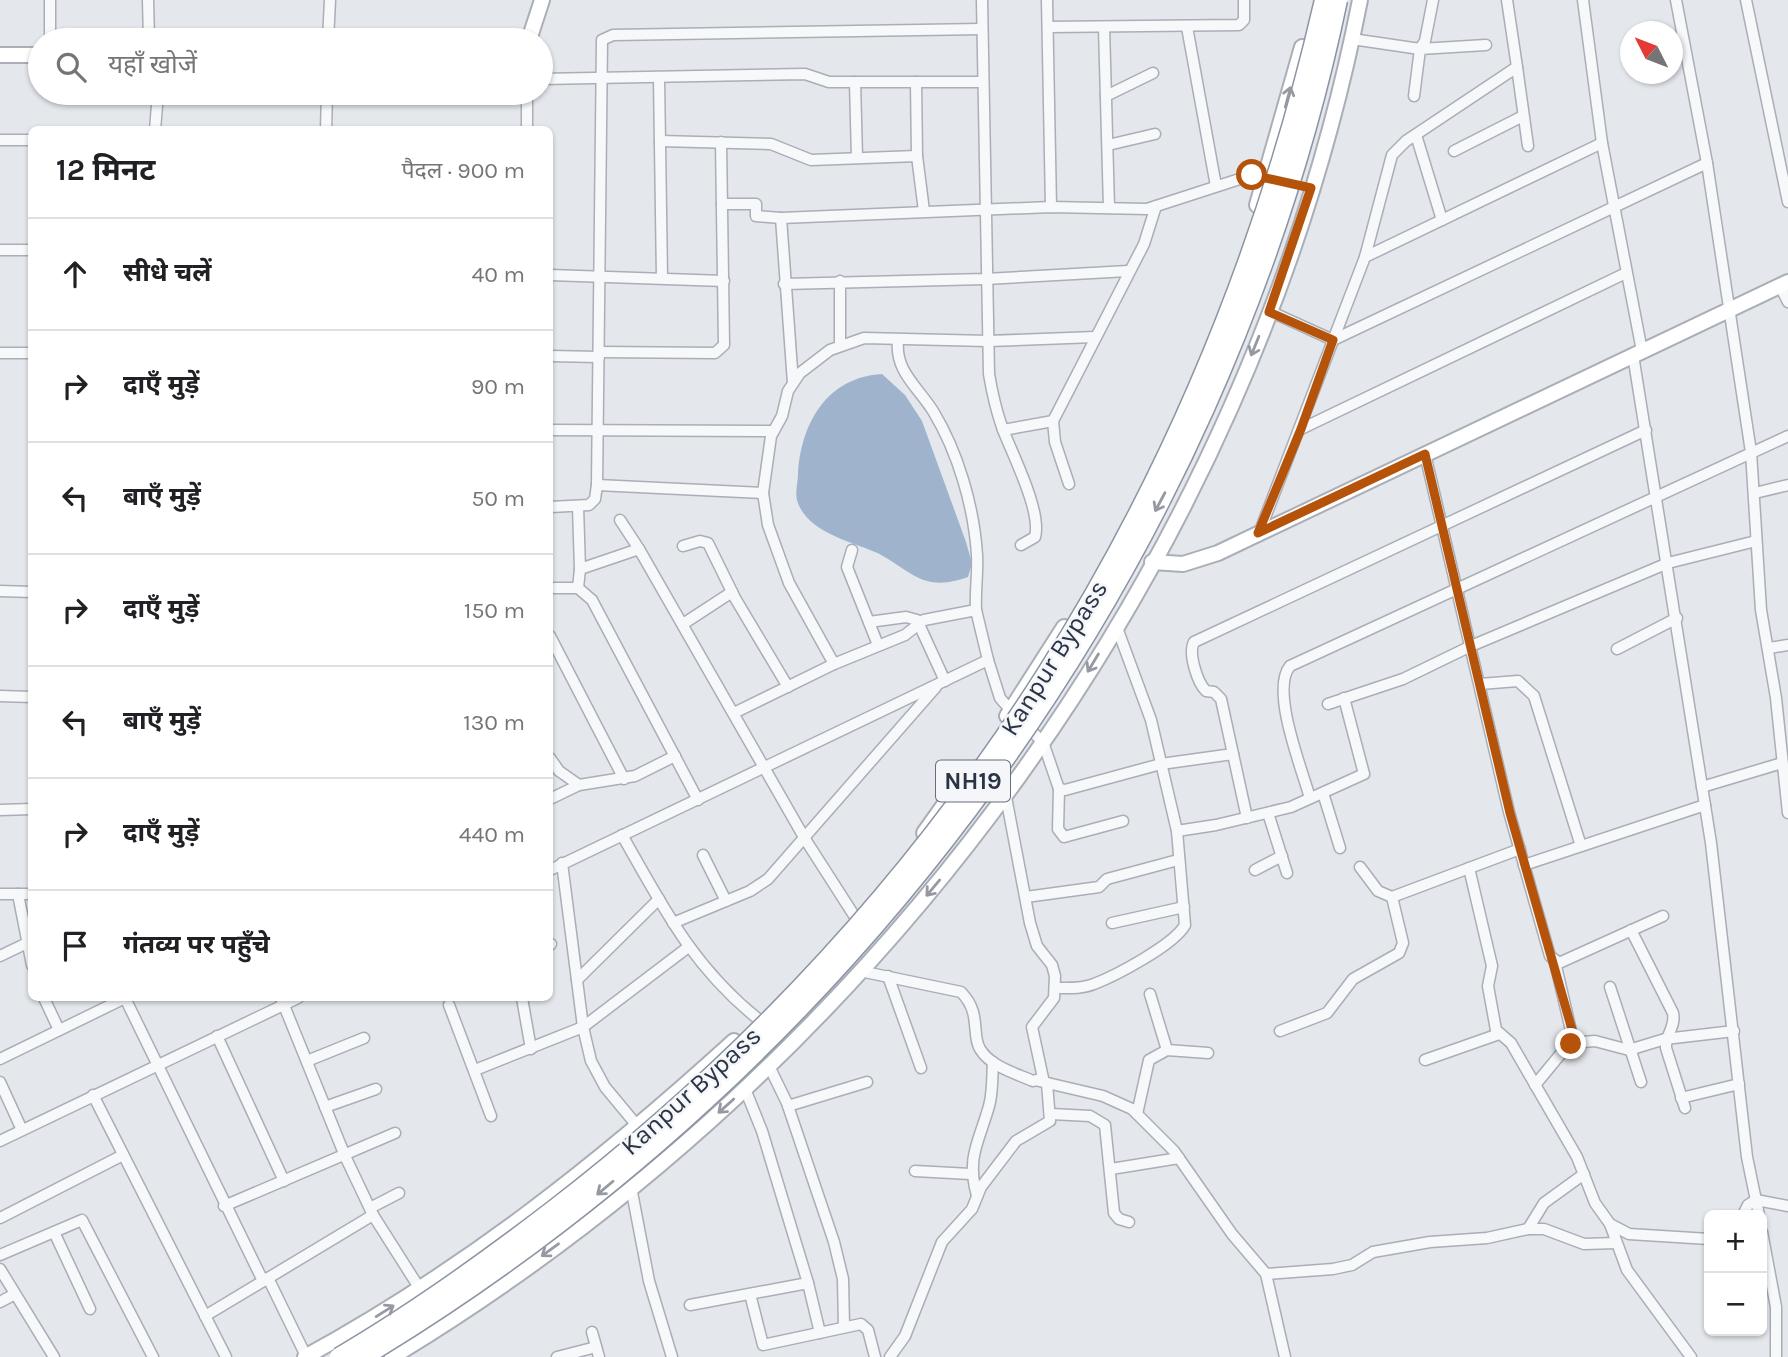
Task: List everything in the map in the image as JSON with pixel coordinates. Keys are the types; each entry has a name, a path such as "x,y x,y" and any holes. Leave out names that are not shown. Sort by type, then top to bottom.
{"highway":[{"name":"Kanpur Bypass","path":"339,1357 479,1267 623,1153 714,1074 804,985 888,891 986,764 1102,583 1172,449 1251,259 1304,86 1324,0"},
{"name":"Kanpur Bypass","path":"365,1357 429,1317 573,1214 712,1095 864,940 1003,764 1046,701 1121,578 1172,480 1221,373 1291,180 1338,0"}],"main road":[{"path":"533,28 542,0"},
{"path":"306,1357 420,1289 530,1214 639,1128 758,1020 855,917 923,833 1010,710 1076,609 1143,489 1193,383 1240,257 1266,177 1315,0"},
{"path":"392,1357 444,1326 631,1187 745,1088 860,971 955,863 1006,797 1116,625 1191,493 1269,312 1311,188 1360,0"},
{"path":"0,55 28,55"},
{"path":"1152,562 1183,564 1218,553 1233,553 1258,537 1616,370 1632,356 1784,284"},
{"path":"356,1329 365,1357"}],"street":[{"path":"50,0 50,28"},
{"path":"148,0 149,28"},
{"path":"329,28 330,0"},
{"path":"982,0 985,279 989,374 1003,430 1027,492 1036,528 1035,537 1021,545"},
{"path":"1047,0 1051,207"},
{"path":"1048,27 1239,25 1244,20 1244,0"},
{"path":"1414,96 1420,49 1425,41 1433,0"},
{"path":"1507,0 1528,146"},
{"path":"1583,0 1602,143 1626,273 1632,356 1677,618 1705,805 1739,1084 1758,1210"},
{"path":"1676,0 1707,163 1751,452 1761,611 1769,648 1788,813"},
{"path":"1746,0 1788,202"},
{"path":"1104,27 1109,208"},
{"path":"1187,27 1216,186"},
{"path":"553,507 578,507 593,503 597,485 602,40 613,36 982,29"},
{"path":"1352,39 1420,49 1486,45"},
{"path":"1258,537 1366,257 1392,155 1416,135 1517,67"},
{"path":"1106,96 1153,73"},
{"path":"553,79 805,74 829,82 982,82"},
{"path":"659,78 662,278"},
{"path":"855,82 858,158"},
{"path":"916,82 917,156 924,211"},
{"path":"155,126 157,105"},
{"path":"326,126 327,105"},
{"path":"527,105 527,126"},
{"path":"1454,151 1523,116"},
{"path":"1108,145 1155,134"},
{"path":"1416,135 1442,220"},
{"path":"0,140 28,140"},
{"path":"660,141 778,146 811,160 917,156"},
{"path":"553,356 715,353 720,350 725,339 721,142"},
{"path":"1366,257 1602,143"},
{"path":"1269,312 1333,340 1707,163"},
{"path":"722,204 756,204 756,216 781,218 984,209 1156,206 1252,175 1311,188"},
{"path":"1069,484 1055,442 1053,421 1144,244 1156,206"},
{"path":"781,218 793,383 782,416 773,431 763,493 768,525 789,583 834,664"},
{"path":"0,250 28,250"},
{"path":"784,284 985,279 1128,271"},
{"path":"1301,429 1626,273"},
{"path":"553,275 724,281"},
{"path":"839,345 840,281"},
{"path":"1784,284 1788,302"},
{"path":"793,383 813,362 839,345 864,338 898,341 988,341 1095,337"},
{"path":"898,341 896,354 901,369 933,411 955,455 965,489 977,552 976,610 988,660 1000,698 1043,743 1059,789 1060,835 1068,838 1123,821"},
{"path":"0,353 28,353"},
{"path":"1003,430 1053,421"},
{"path":"553,430 773,431"},
{"path":"1247,818 1221,699 1199,684 1191,649 1194,642 1646,430"},
{"path":"1310,798 1281,693 1286,671 1290,666 1656,494 1788,436"},
{"path":"1426,457 1524,865 1550,956 1555,962 1573,1033 1571,1044 1535,1085"},
{"path":"597,485 763,493"},
{"path":"1755,493 1788,485"},
{"path":"578,507 578,588"},
{"path":"620,520 639,548 805,839 855,917"},
{"path":"683,546 700,541 708,543 732,592 788,687"},
{"path":"1328,704 1403,679 1471,646 1668,563 1756,541"},
{"path":"580,569 639,548"},
{"path":"852,550 847,567 878,645"},
{"path":"553,588 578,588 592,600 698,800"},
{"path":"0,591 28,592"},
{"path":"683,624 732,592"},
{"path":"734,713 834,664 905,635 920,622 976,610"},
{"path":"869,622 906,617 920,622"},
{"path":"1617,649 1677,618"},
{"path":"920,622 942,682"},
{"path":"1056,988 1093,985 1152,952 1182,931 1185,925 1177,831 1152,719 1116,625"},
{"path":"553,642 624,779"},
{"path":"1769,648 1788,645"},
{"path":"553,868 988,660"},
{"path":"1480,684 1518,681 1534,696 1581,846"},
{"path":"673,923 726,901 768,879 942,682"},
{"path":"0,696 28,696"},
{"path":"1177,831 1268,813 1323,793 1364,774 1344,698"},
{"path":"1059,789 1161,764 1233,754"},
{"path":"553,798 579,785 624,779 675,756"},
{"path":"1702,787 1785,769"},
{"path":"554,772 579,785"},
{"path":"1323,793 1340,848"},
{"path":"890,1357 905,1336 937,1250 967,1215 1016,1140 1049,1121 1051,1114 1032,1027 1054,998 1056,988 1052,965 1037,946 1006,797"},
{"path":"1524,865 1705,805"},
{"path":"0,810 28,809"},
{"path":"1268,813 1287,873"},
{"path":"622,835 687,948 734,1000 758,1020"},
{"path":"1360,867 1378,891 1392,897 1520,849"},
{"path":"703,855 726,901"},
{"path":"1255,870 1282,856"},
{"path":"1026,897 1098,887 1107,879 1178,860"},
{"path":"562,863 583,1027 595,1072 639,1128"},
{"path":"1468,869 1492,966 1488,986 1494,1025 1499,1034 1511,1043 1577,1157 1595,1203 1610,1224 1627,1270 1691,1357"},
{"path":"0,894 28,894"},
{"path":"18,894 28,953"},
{"path":"1280,1031 1327,1013 1353,979 1399,953 1403,943 1392,897"},
{"path":"577,980 659,899"},
{"path":"1112,923 1184,907"},
{"path":"1555,962 1559,963 1663,916"},
{"path":"1631,930 1673,1013 1673,1025 1665,1039 1683,1103 1739,1084"},
{"path":"0,956 25,944"},
{"path":"475,1070 583,1027 687,948"},
{"path":"860,971 961,992 975,1015 979,1048 993,1062 1043,1082 1103,1096 1137,1114 1179,1157 1233,1234 1266,1274 1285,1357"},
{"path":"888,976 921,1068"},
{"path":"1610,988 1641,1082"},
{"path":"1150,994 1167,1050"},
{"path":"45,1001 58,1030"},
{"path":"0,1059 119,1001"},
{"path":"126,1001 224,1206 306,1357"},
{"path":"0,1141 217,1036 283,1001 345,1156 372,1212 420,1289"},
{"path":"523,1001 531,1049"},
{"path":"449,1005 491,1116"},
{"path":"1571,1044 1595,1041 1629,1049 1665,1039 1734,1031"},
{"path":"1425,1060 1499,1034"},
{"path":"217,1036 284,1181"},
{"path":"307,1061 364,1038"},
{"path":"1137,1114 1146,1066 1157,1054 1167,1050 1209,1053"},
{"path":"977,1196 971,1174 972,1152 989,1106 993,1062"},
{"path":"769,1066 788,1106 834,1242 843,1279 844,1327"},
{"path":"0,1082 22,1130"},
{"path":"788,1106 866,1082"},
{"path":"745,1088 762,1131 808,1283 820,1333"},
{"path":"326,1107 376,1090"},
{"path":"93,1095 226,1357"},
{"path":"1051,1114 1090,1116 1105,1125 1114,1213 1119,1219 1129,1222"},
{"path":"224,1206 395,1133"},
{"path":"0,1218 123,1155"},
{"path":"1111,1169 1179,1157"},
{"path":"915,1171 971,1174"},
{"path":"1528,1229 1544,1203 1584,1174"},
{"path":"631,1187 649,1281 672,1357"},
{"path":"205,1316 399,1193"},
{"path":"1746,1210 1756,1200 1788,1206"},
{"path":"0,1255 82,1220 153,1357"},
{"path":"1610,1224 1629,1234 1704,1239"},
{"path":"1266,1274 1333,1269 1352,1265 1373,1251 1430,1242 1487,1238 1528,1229 1544,1230 1584,1244 1616,1243"},
{"path":"54,1232 90,1309"},
{"path":"1767,1259 1776,1307 1776,1355 1788,1350"},
{"path":"0,1269 54,1357"},
{"path":"690,1305 808,1283"},
{"path":"0,1302 15,1294"},
{"path":"750,1294 764,1345 844,1327 864,1326 875,1357"},
{"path":"557,1357 597,1352 592,1332"}],"water":[{"path":"882,374 905,395 922,421 966,542 972,563 968,577 941,583 916,577 882,555 819,528 809,520 797,500 800,455 812,420 821,406 832,393 847,384 863,377"}],"route":[{"path":"1252,175 1311,188 1269,312 1333,340 1301,429 1258,533 1425,454 1510,813 1550,956 1555,962 1573,1033 1571,1044"}]}
